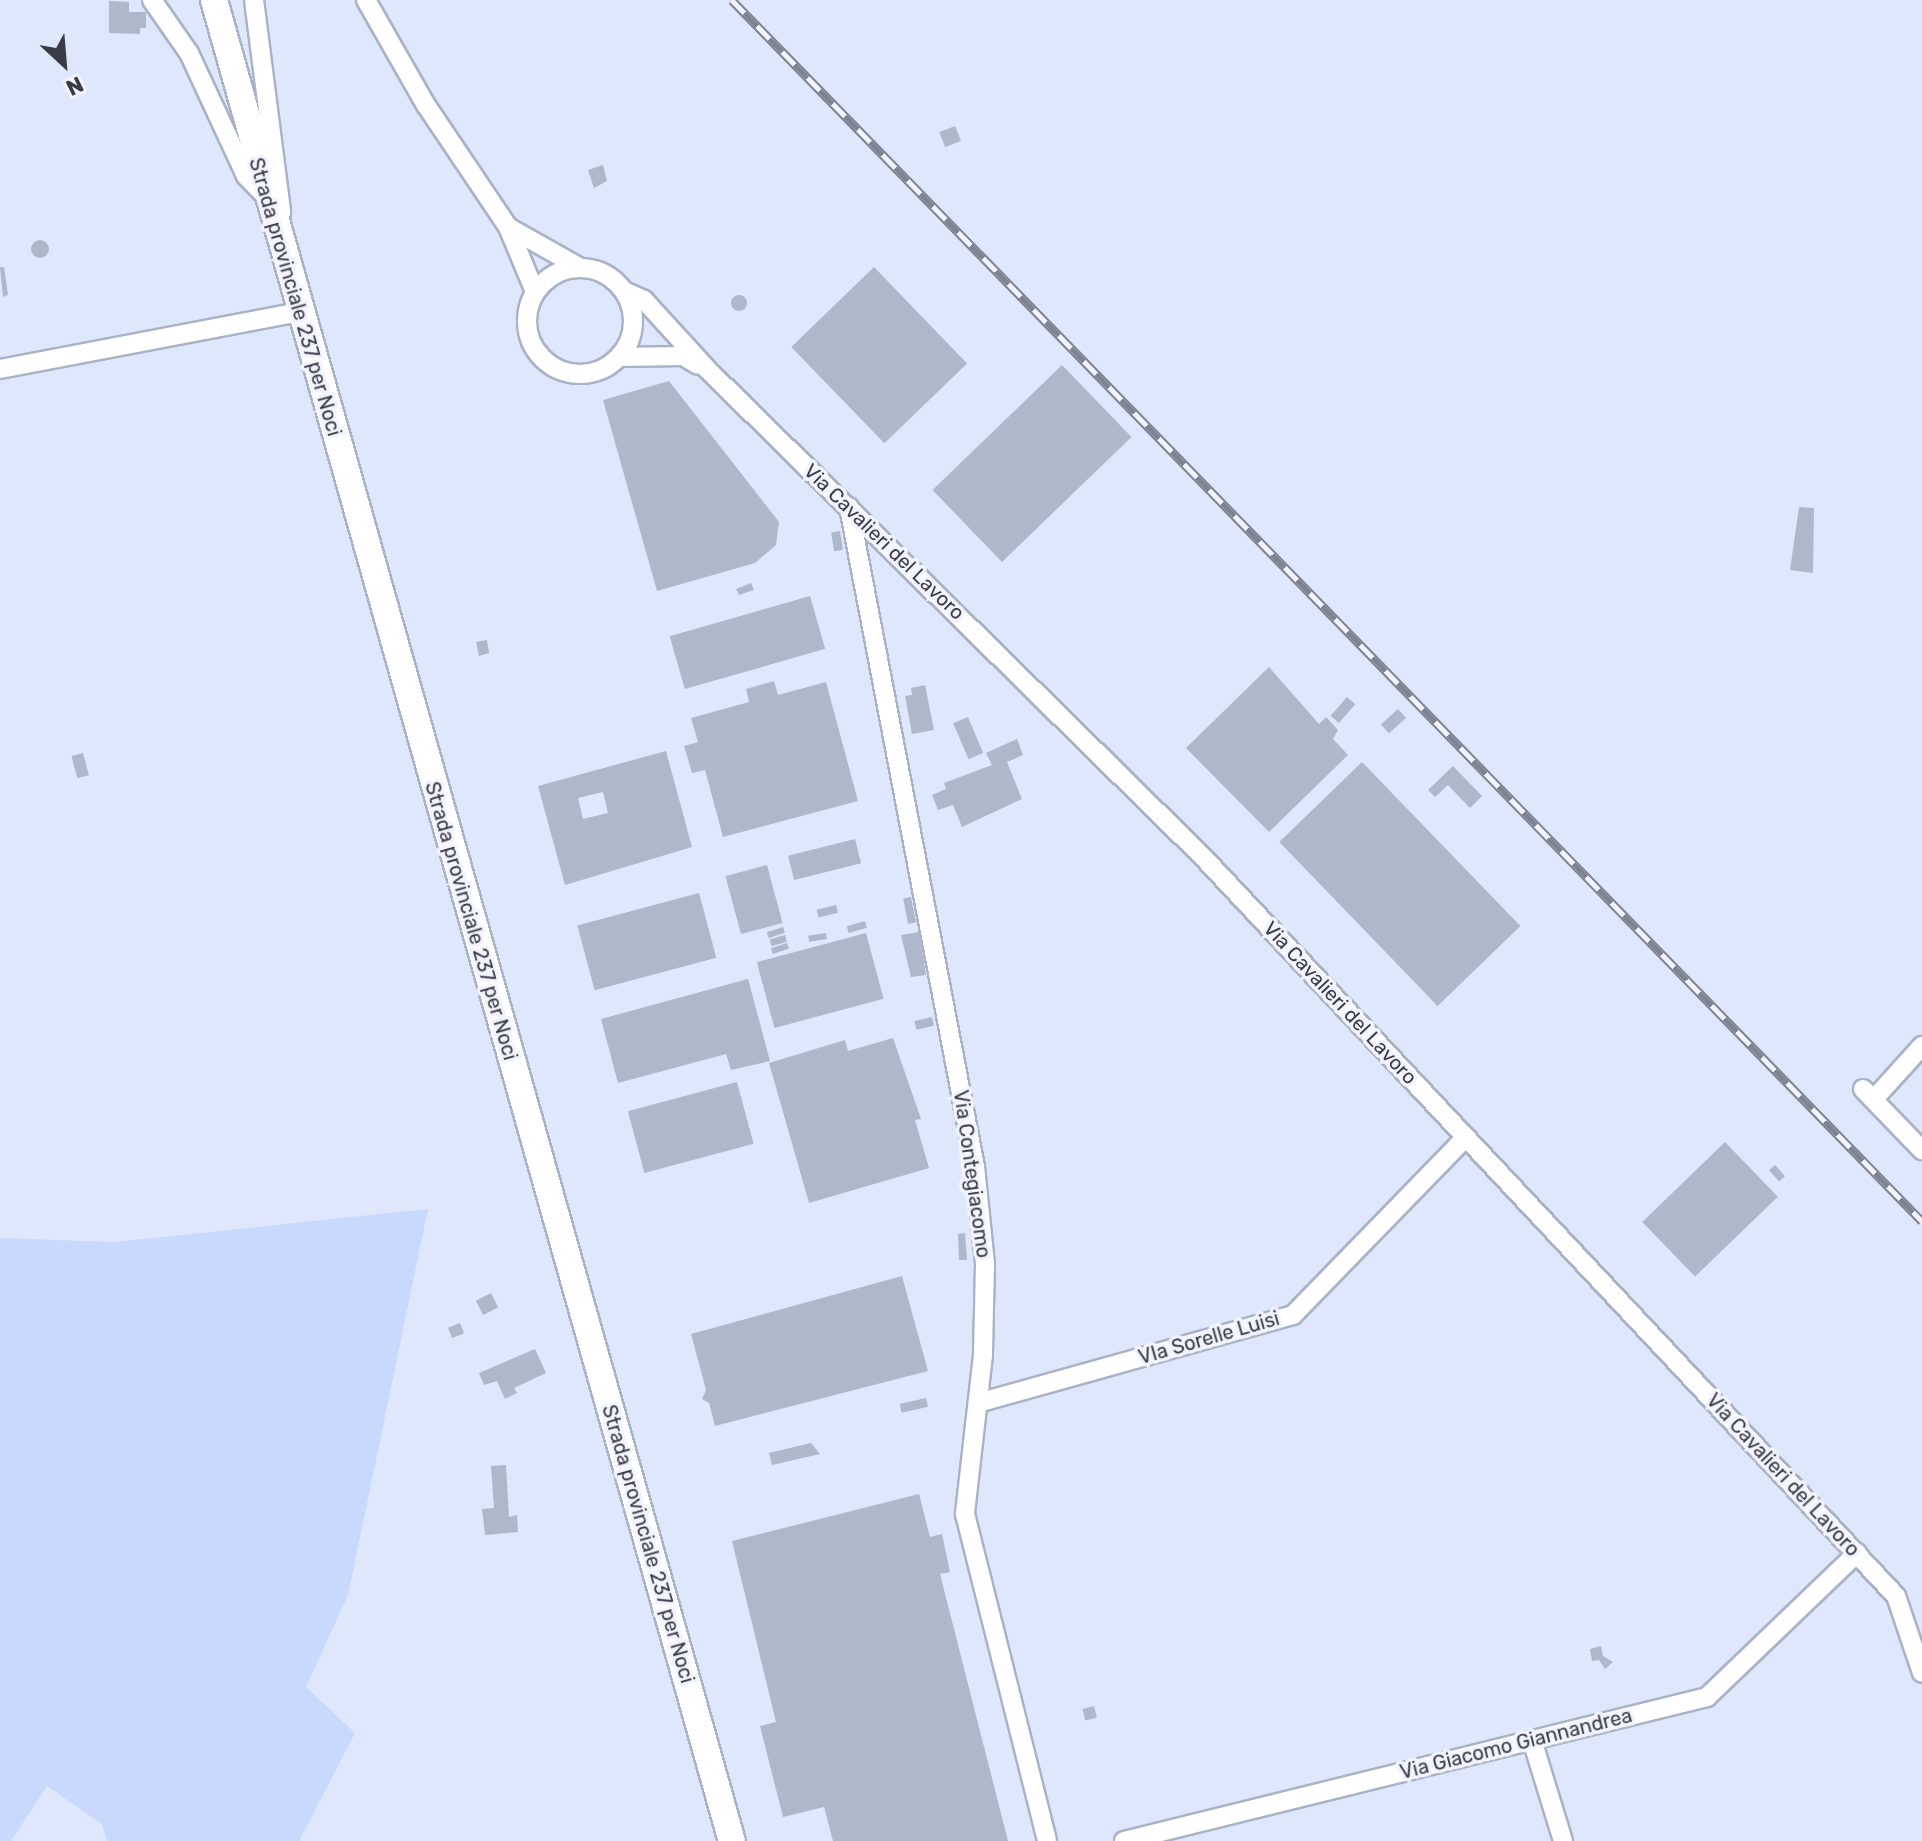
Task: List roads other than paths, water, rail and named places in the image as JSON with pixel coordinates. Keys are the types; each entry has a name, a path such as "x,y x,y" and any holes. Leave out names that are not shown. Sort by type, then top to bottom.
{"main road":[{"name":"Strada provinciale 237 per Noci","path":"214,0 298,312 732,1841"}],"street":[{"path":"152,0 189,53 246,176 266,197"},
{"path":"254,0 281,191 282,251"},
{"path":"366,0 426,105 508,227 535,292 562,271 579,267"},
{"name":"Via Cavalieri del Lavoro","path":"508,227 579,267 612,278 624,291 644,300 708,370 1203,857 1896,1596 1922,1673"},
{"path":"619,357 633,325 624,291"},
{"name":"Via Cavalieri del Lavoro","path":"535,292 527,326 541,357 563,370 589,373 619,357 683,356 708,370"},
{"path":"0,369 298,312"},
{"name":"Via Contegiacomo","path":"849,507 975,1167 985,1264 978,1403 965,1514 1047,1841"},
{"path":"1922,1046 1869,1094 1922,1150"},
{"name":"VIa Sorelle Luisi","path":"978,1403 1293,1315 1466,1137"},
{"name":"Via Giacomo Giannandrea","path":"1124,1841 1707,1697 1857,1553"},
{"path":"1532,1740 1563,1841"}],"railway":[{"path":"732,0 1922,1221"}]}
